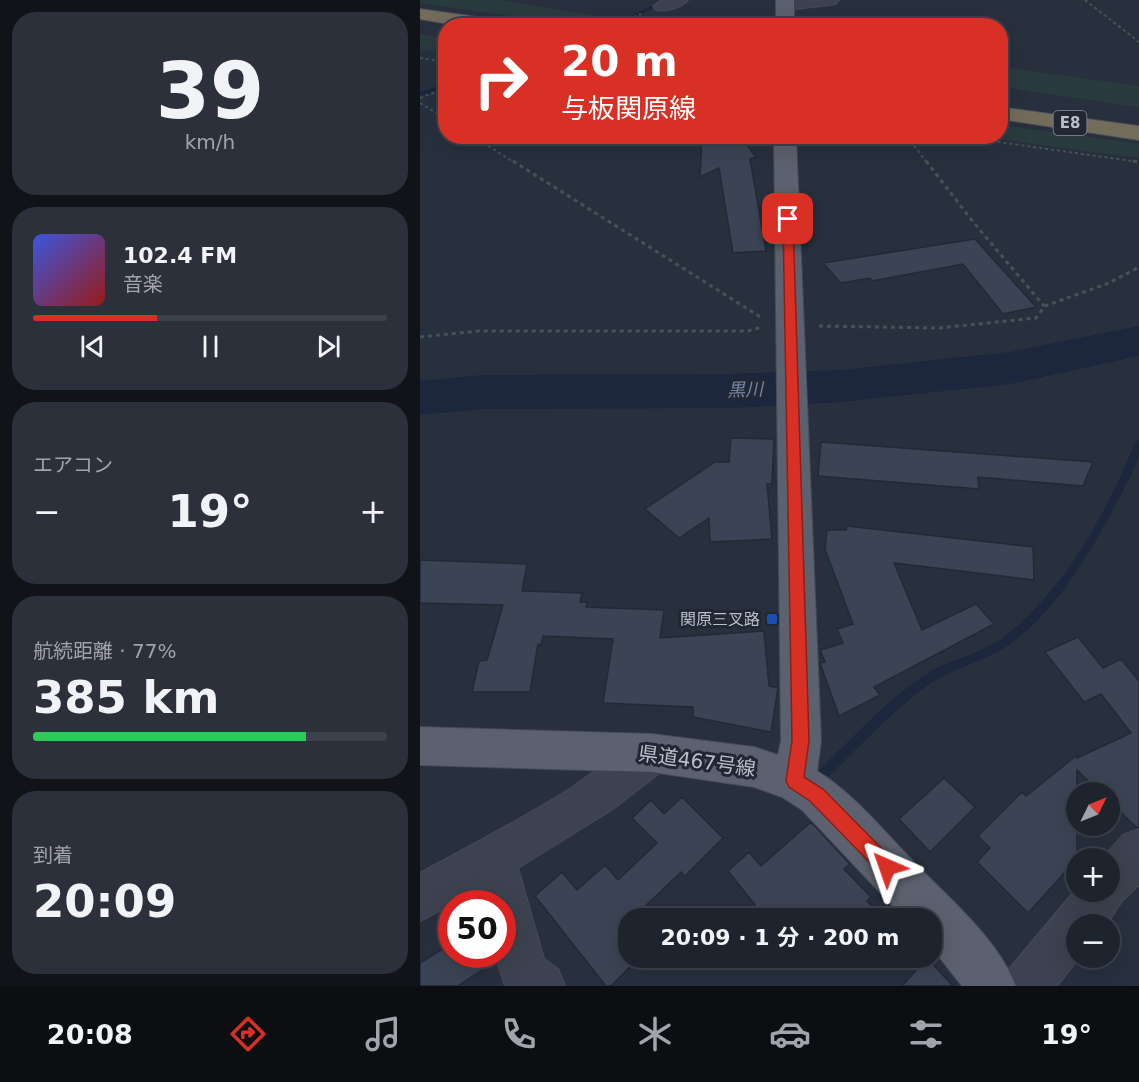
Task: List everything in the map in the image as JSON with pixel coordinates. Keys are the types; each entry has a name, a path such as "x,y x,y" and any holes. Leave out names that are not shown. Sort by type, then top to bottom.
{"highway":[{"path":"420,14 446,18"},
{"path":"420,28 438,31"},
{"name":"E8","path":"1008,99 1139,117"},
{"name":"E8","path":"1008,114 1139,133"}],"main road":[{"path":"785,144 784,329 792,431 801,741 795,781"},
{"name":"県道467号線","path":"420,746 652,753 754,767 795,781 817,795 859,837 965,951 992,986"}],"street":[{"path":"785,3 830,0"},
{"path":"420,898 554,822 627,775 652,753"},
{"path":"1120,873 1139,851"},
{"path":"492,857 524,974 541,986"},
{"path":"1026,986 1095,902"}],"path":[{"path":"1085,0 1139,42"},
{"path":"632,18 670,3"},
{"path":"420,58 438,61"},
{"path":"420,98 438,91"},
{"path":"420,103 438,114"},
{"path":"1008,143 1139,162"},
{"path":"486,144 784,329"},
{"path":"913,144 974,223 1044,306"},
{"path":"420,337 479,331 939,328 1036,318 1044,306 1109,283 1139,267"}],"shaded area":[{"path":"420,0 501,0 608,18 524,18 420,3"},
{"path":"420,34 438,37 438,52 420,49"},
{"path":"1008,68 1139,86 1139,107 1008,88"},
{"path":"1008,126 1139,144 1139,158 1008,140"}],"building":[{"path":"702,144 746,144 756,157 750,159 766,251 733,253 719,168 700,177"},
{"path":"975,239 1036,307 1003,314 963,264 872,281 870,278 841,283 823,263"},
{"path":"731,438 774,439 772,484 767,484 772,539 710,542 709,518 679,538 645,509 715,462 729,462"},
{"path":"821,442 1093,462 1083,486 978,477 979,489 818,476"},
{"path":"847,526 1033,547 1034,580 894,563 922,630 976,604 994,624 874,687 880,695 839,716 820,663 825,662 820,650 843,643 837,629 853,624 825,549 827,530 846,530"},
{"path":"420,560 527,564 522,591 582,593 580,602 587,602 586,607 664,610 660,638 764,631 769,686 778,688 771,732 693,717 693,707 603,703 613,639 543,636 541,645 538,644 530,692 472,692 479,661 487,660 503,605 420,603"},
{"path":"1078,637 1103,668 1121,659 1139,681 1139,827 1137,828 1120,812 1120,782 1090,782 1077,770 1077,782 1066,782 1066,836 1077,836 1077,848 1066,848 1066,871 1028,913 977,862 990,848 978,836 1022,792 1026,796 1077,755 1077,758 1131,733 1101,694 1084,702 1045,652"},
{"path":"944,778 975,807 930,852 899,819"},
{"path":"682,797 723,838 685,876 681,872 643,908 618,908 618,968 629,968 611,986 606,986 535,896 562,872 577,890 605,865 618,880 657,843 632,818 651,800 664,814"},
{"path":"811,822 850,864 844,869 871,897 867,901 874,908 752,908 755,905 728,871 749,852 761,866"},
{"path":"438,952 438,968 486,968 458,986 420,986 420,963"},
{"path":"918,968 936,968 953,986 902,986"}],"waterway":[{"path":"628,18 669,0"},
{"path":"420,94 438,88"},
{"name":"黒川","path":"420,398 483,392 731,391 841,386 1010,368 1139,341"},
{"path":"825,772 913,690 936,674 996,648 1026,624 1047,602 1066,578 1101,524 1139,443"}],"place":[{"name":"関原三叉路","path":"772,619"}],"route":[{"path":"788,219 801,741 795,781 817,795 887,867"}]}
